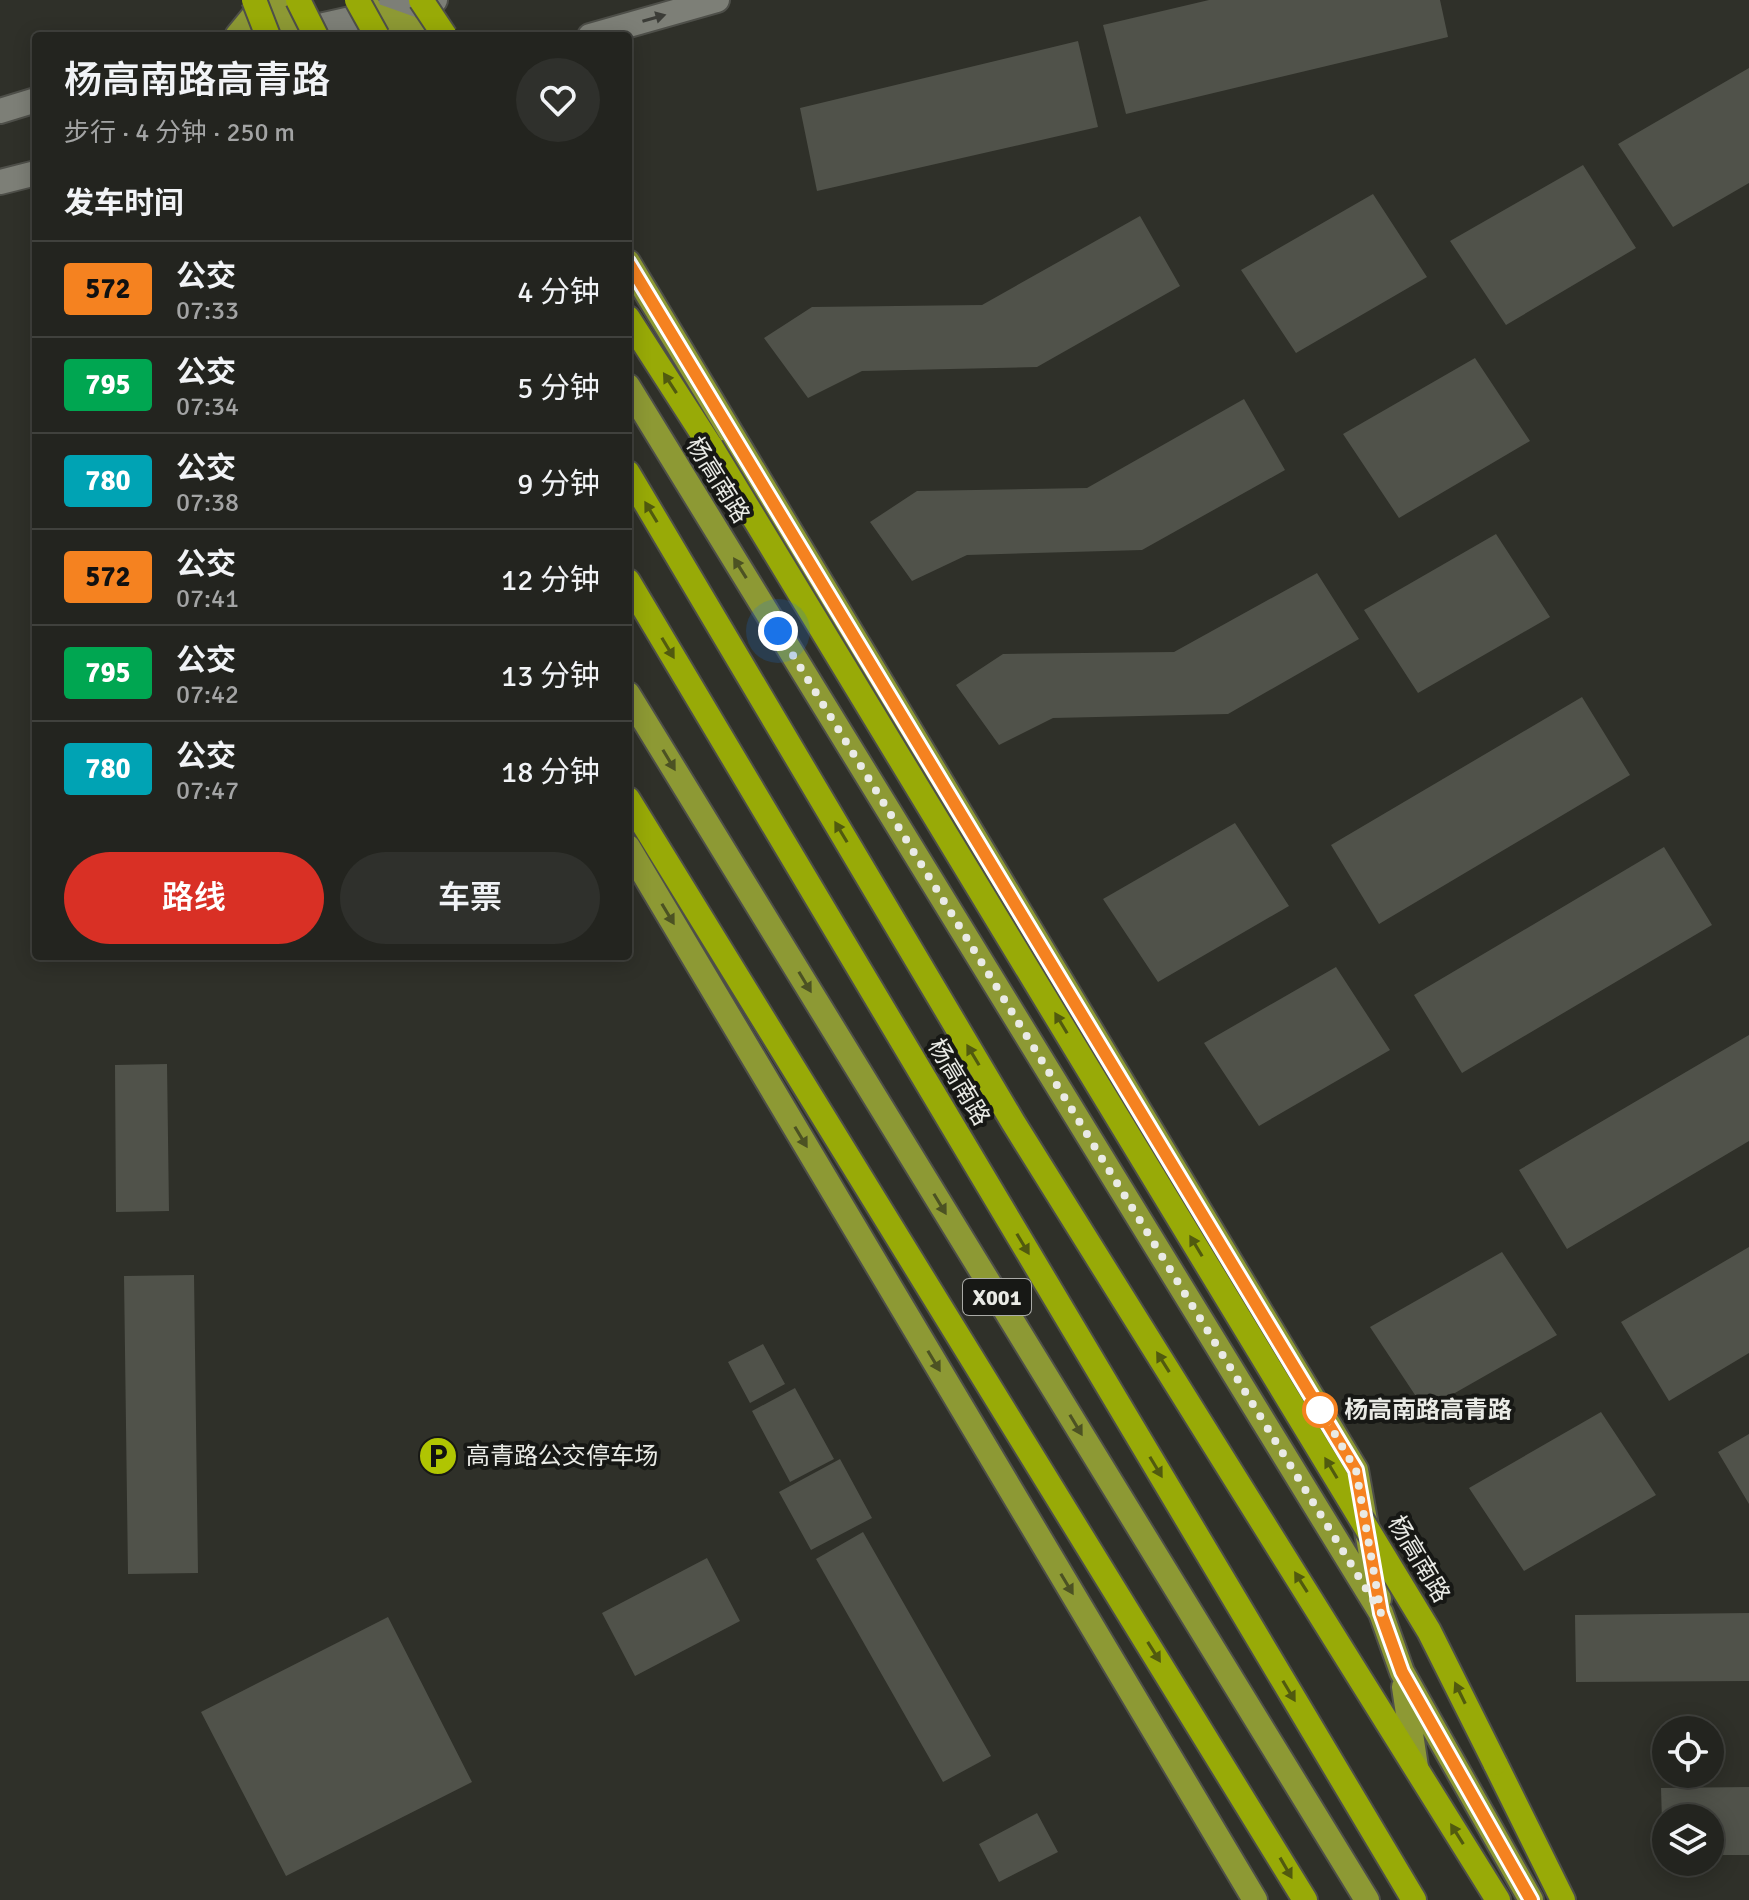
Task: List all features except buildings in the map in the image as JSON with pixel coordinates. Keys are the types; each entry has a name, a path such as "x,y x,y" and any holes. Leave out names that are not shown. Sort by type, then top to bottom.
{"highway":[{"path":"256,0 294,32"},
{"path":"296,32 298,0"},
{"path":"421,0 442,32"},
{"name":"杨高南路","path":"632,324 711,447 1429,1631 1563,1900"},
{"name":"杨高南路","path":"632,480 1013,1122 1498,1900"},
{"name":"杨高南路","path":"632,588 1414,1900"},
{"name":"X001","path":"632,805 1305,1900"}],"main road":[{"path":"240,32 255,14 256,0"},
{"path":"276,0 295,32"},
{"path":"290,0 296,32"},
{"path":"303,32 368,13 435,0"},
{"path":"604,32 717,0"},
{"path":"368,13 422,32"},
{"path":"0,111 32,101"},
{"path":"0,182 32,174"},
{"name":"杨高南路","path":"632,269 1356,1470 1381,1613 1402,1672 1531,1900"},
{"name":"杨高南路","path":"632,393 1381,1613"},
{"name":"X001","path":"632,701 1367,1900"},
{"path":"632,854 1255,1900"},
{"name":"杨高南路","path":"1402,1672 1416,1767"}],"bus line":[{"name":"572","path":"632,268 1356,1470 1381,1613 1402,1672 1531,1900"}],"place":[{"name":"杨高南路高青路","path":"1320,1410"},
{"name":"高青路公交停车场","path":"438,1456"}],"route":[{"path":"778,631 1381,1613 1356,1470 1316,1402 1320,1410"}]}
